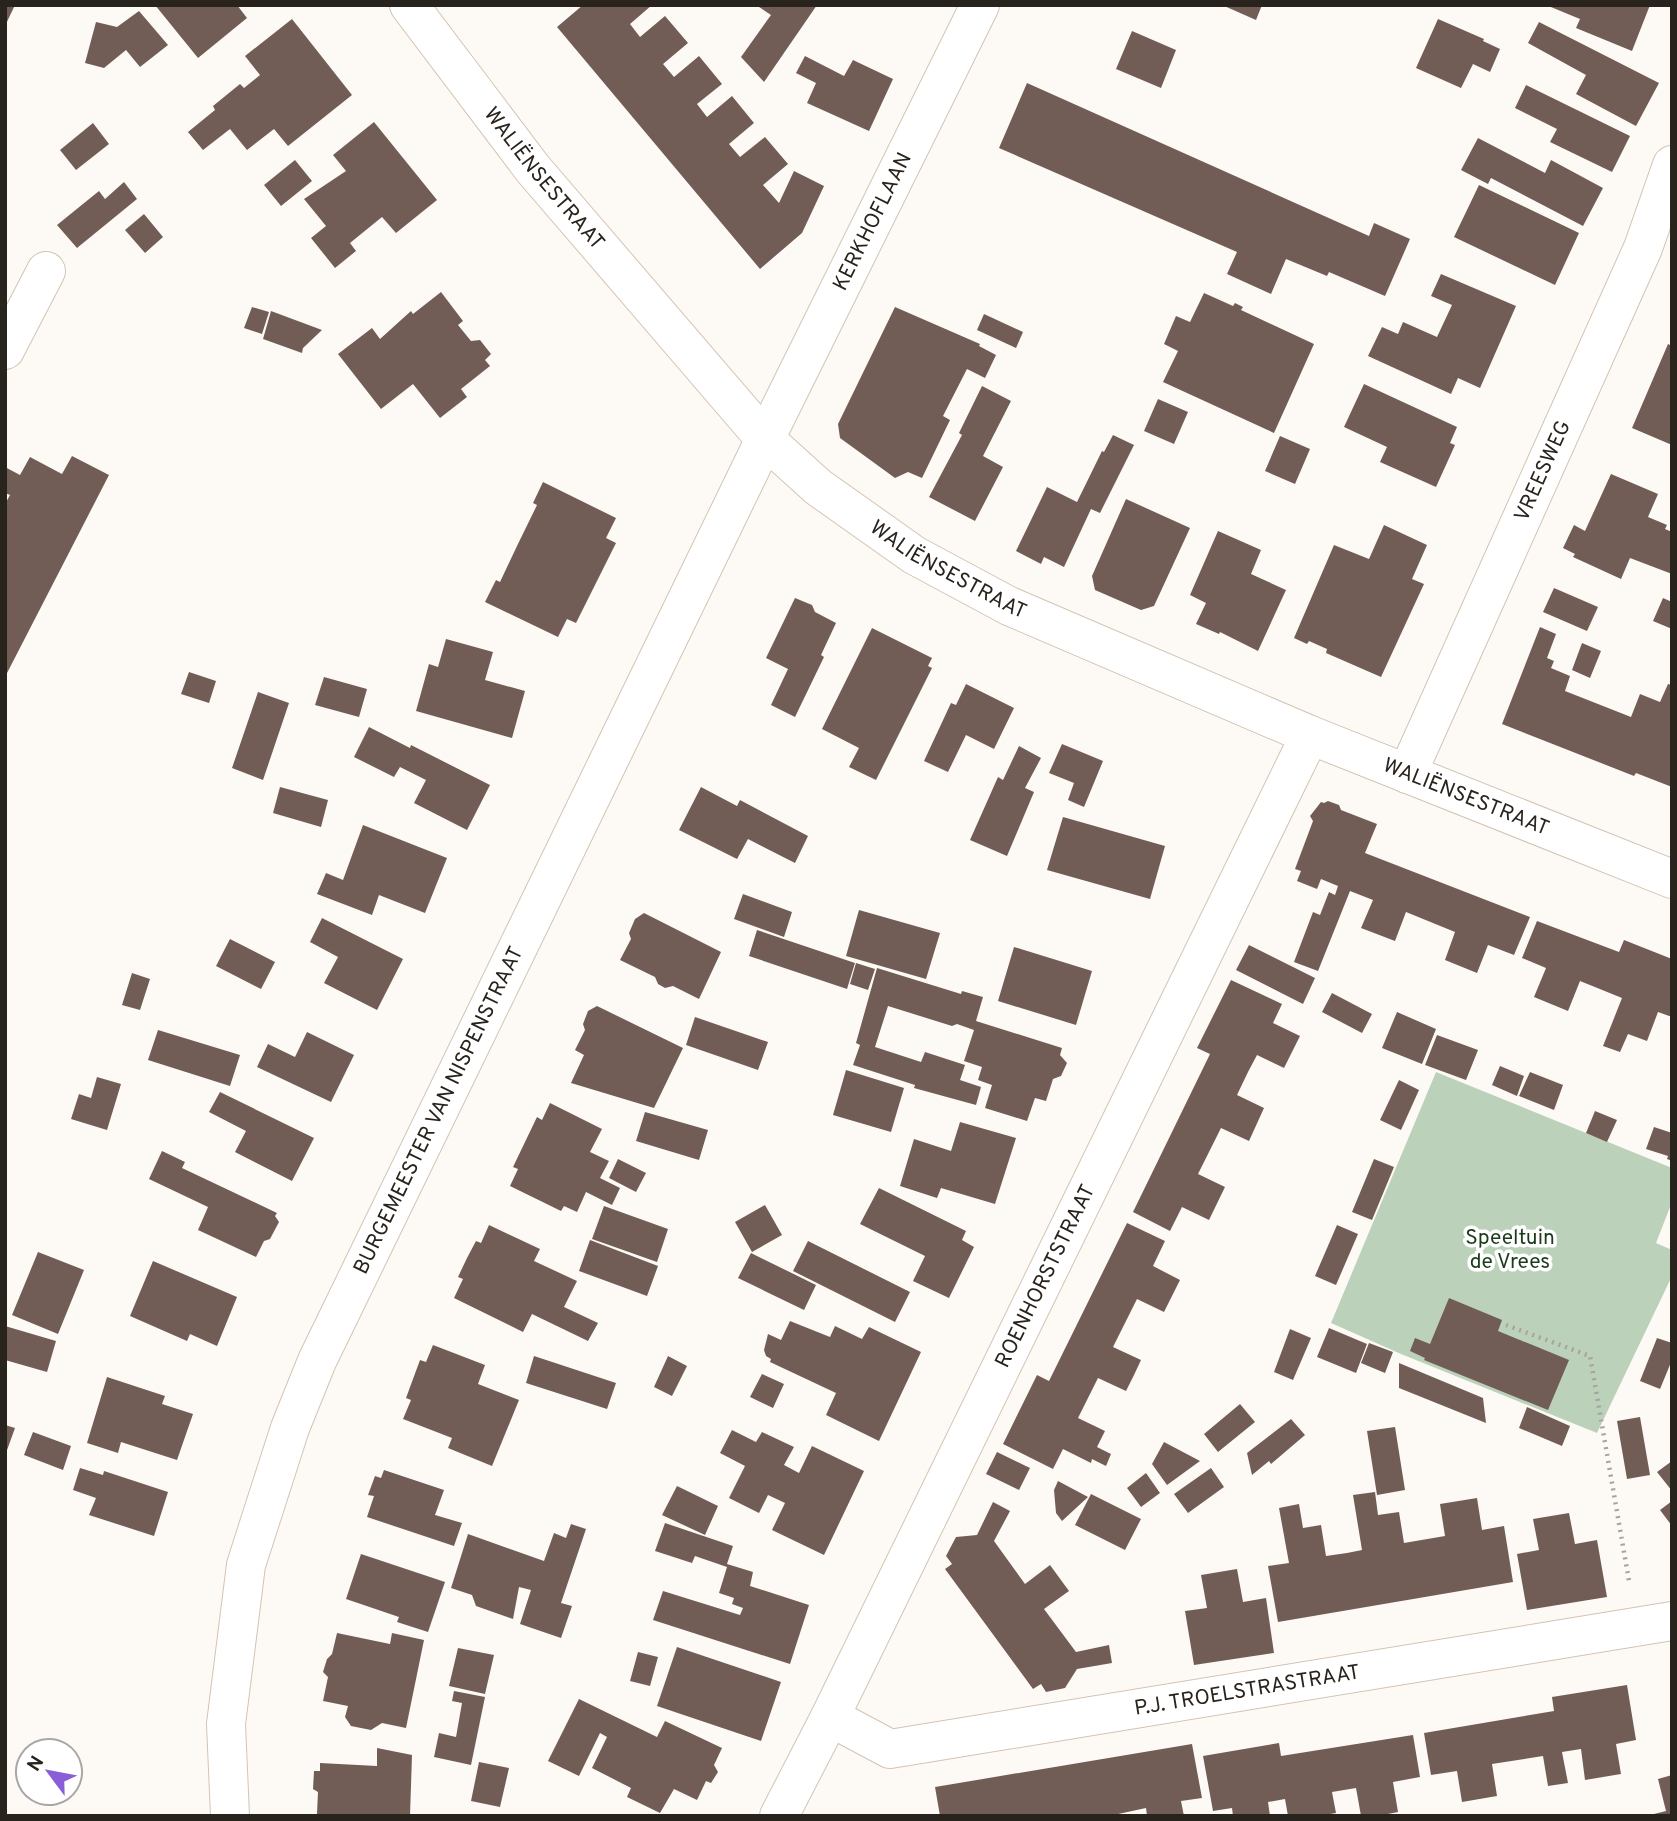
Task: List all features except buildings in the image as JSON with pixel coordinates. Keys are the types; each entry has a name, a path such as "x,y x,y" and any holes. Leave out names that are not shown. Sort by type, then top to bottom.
{"street":[{"name":"WALIËNSESTRAAT","path":"409,5 533,169 765,439 818,487 914,555 1009,606 1310,735 1672,879"},
{"name":"KERKHOFLAAN","path":"765,439 979,5"},
{"name":"VREESWEG","path":"1407,774 1643,248 1672,165"},
{"path":"5,350 46,271"},
{"name":"BURGEMEESTER VAN NISPENSTRAAT","path":"230,1816 226,1724 246,1565 289,1428 323,1349 765,439"},
{"name":"ROENHORSTSTRAAT","path":"779,1816 830,1717 1310,735"},
{"name":"P.J. TROELSTRASTRAAT","path":"830,1717 890,1749 1654,1624"}],"path":[{"path":"1506,1325 1590,1356 1654,1624"}],"green space":[{"name":"Speeltuin de Vrees","path":"1436,1072 1672,1168 1672,1202 1656,1243 1672,1250 1672,1276 1597,1433 1331,1323"}]}
